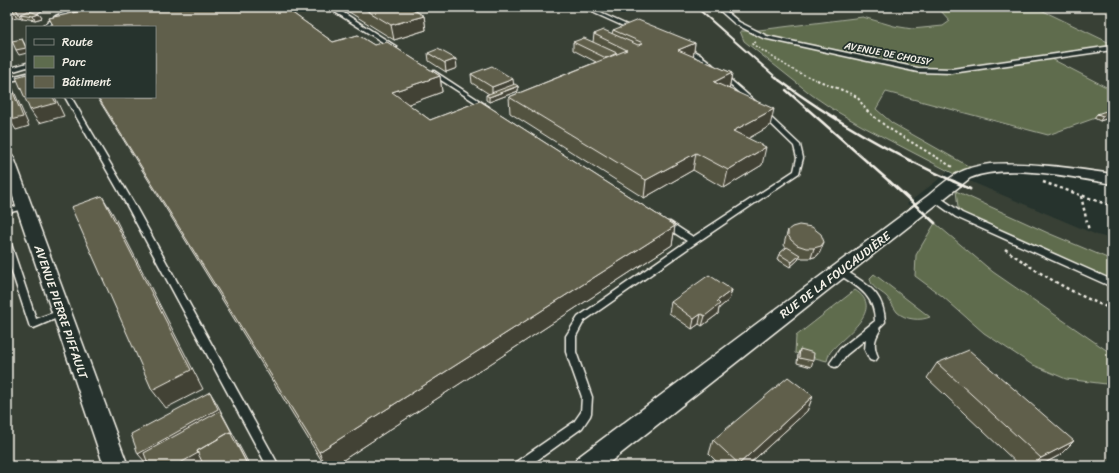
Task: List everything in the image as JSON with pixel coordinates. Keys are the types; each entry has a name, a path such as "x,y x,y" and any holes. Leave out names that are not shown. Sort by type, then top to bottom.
{"street":[{"name":"AVENUE PIERRE PIFFAULT","path":"7,158 16,208 61,313 116,466"},
{"name":"RUE DE LA FOUCAUDIÈRE","path":"586,466 966,174 991,169 1033,169 1056,170 1112,179"}],"lane":[{"path":"61,7 57,11 61,14"},
{"path":"45,26 52,19 61,14 83,7"},
{"path":"329,7 403,53"},
{"path":"583,7 641,32"},
{"name":"AVENUE DE CHOISY","path":"718,7 737,23 765,37 918,70 937,72 1112,48"},
{"path":"520,466 578,425 586,413 587,397 571,352 571,336 581,319 693,241 797,172 800,158 797,145 740,90 697,55 677,47"},
{"path":"7,71 26,65"},
{"path":"427,69 494,112"},
{"path":"7,80 26,75"},
{"path":"69,98 129,202 273,466"},
{"path":"935,198 960,215 1112,284"},
{"path":"664,222 693,241"},
{"path":"7,244 32,324 61,313"},
{"path":"840,271 870,292 877,301 881,313 880,322 869,341 869,349 873,357"},
{"path":"835,363 843,352 880,322"}],"path":[{"path":"765,37 752,44 795,71 852,94 858,98 866,110 888,128 966,174"},
{"path":"1039,181 1112,206"},
{"path":"1081,196 1089,231"},
{"path":"999,244 1042,274 1082,297 1112,309"}],"shaded area":[{"path":"7,7 1112,7 1112,179 1057,170 977,171 892,123 876,109 886,93 812,95 862,126 909,149 948,172 907,204 920,210 960,177 1097,235 1112,239 1112,466 7,466"}],"green space":[{"path":"1035,7 1112,44 1112,48 1048,57 1112,90 1112,112 1048,135 886,92 876,109 892,123 977,171 960,177 834,110 812,95 744,41 740,31 751,31 863,17 894,26 912,29 943,26 950,21 940,10 944,8"},
{"path":"956,191 1112,260 1112,284 959,215"},
{"path":"935,223 993,272 1112,354 1112,387 1106,384 1066,379 1031,364 984,333 942,296 915,276 916,255"},
{"path":"874,274 930,317 913,319 900,315 886,296 872,284 870,278"},
{"path":"855,290 863,297 866,305 865,314 853,330 831,351 827,361 795,353 796,336"}],"building":[{"path":"102,7 284,7 333,42 358,35 374,45 387,42 440,76 392,92 430,120 480,101 675,226 319,452 99,98 156,98 156,26 53,26 49,18"},
{"path":"361,7 409,7 424,16 391,25"},
{"path":"28,11 39,14 33,16 20,14"},
{"path":"638,20 695,43 678,50 732,73 714,82 774,109 733,131 766,147 728,170 696,153 646,180 509,97 627,50 594,34 604,30 638,45 643,43 613,30"},
{"path":"584,38 617,53 606,58 573,42"},
{"path":"22,39 26,48 16,50 12,41"},
{"path":"438,49 456,59 445,63 428,53"},
{"path":"492,66 513,79 492,87 471,74"},
{"path":"26,74 26,98 54,98 56,103 30,110 16,77"},
{"path":"8,80 23,117 10,120 7,112"},
{"path":"515,84 518,86 489,97 486,95"},
{"path":"1109,110 1112,111 1112,113 1103,116 1097,114"},
{"path":"102,196 191,370 152,390 71,207"},
{"path":"799,225 812,227 821,234 824,242 821,246 806,248 797,245 791,240 788,235 788,230"},
{"path":"787,247 800,255 792,262 779,254"},
{"path":"709,275 732,290 717,301 720,304 705,316 701,314 694,319 671,302"},
{"path":"800,349 814,353 813,361 799,358"},
{"path":"969,350 1074,441 1041,458 937,363"},
{"path":"788,377 813,396 739,464 713,440"},
{"path":"210,392 218,409 138,454 131,434"},
{"path":"220,411 232,433 230,432 197,451 198,453 175,466 149,466 144,453"},
{"path":"230,432 248,466 204,466 197,451"}],"railway":[{"path":"696,7 780,81"},
{"path":"779,80 864,136 955,182"},
{"path":"786,90 890,182"},
{"path":"889,181 935,223"},
{"path":"953,181 970,189"}]}
